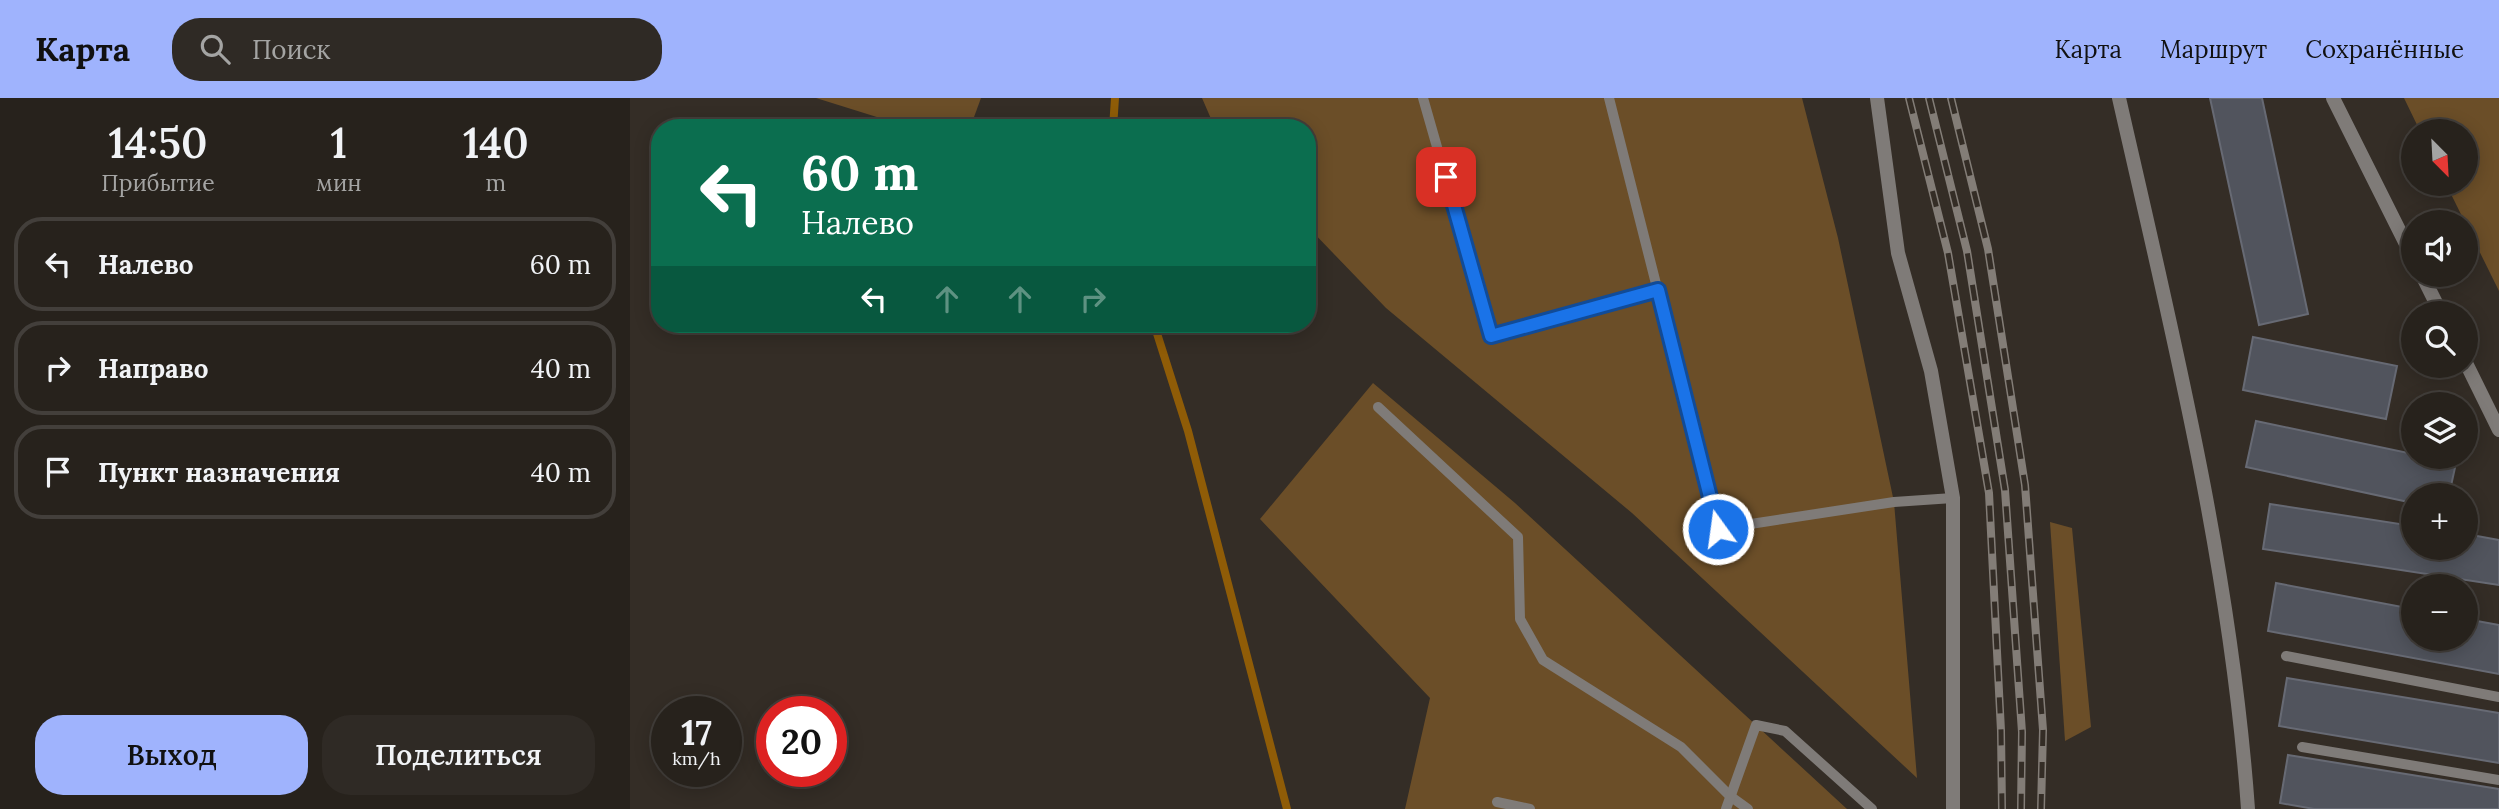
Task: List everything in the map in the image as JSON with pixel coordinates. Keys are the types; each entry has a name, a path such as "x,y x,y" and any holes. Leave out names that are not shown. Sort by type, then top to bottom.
{"street":[{"path":"1877,98 1898,253 1931,371 1952,498 1953,809"},
{"path":"2119,98 2175,341 2210,523 2235,681 2248,809"},
{"path":"2333,98 2401,234"},
{"path":"2473,378 2499,430"}],"lane":[{"path":"1423,98 1491,336 1658,290"},
{"path":"1609,98 1718,529 1894,502 1952,498"},
{"path":"1378,407 1518,537 1520,620 1543,660 1681,747 1730,796 1748,809"},
{"path":"2286,656 2499,696"},
{"path":"1726,809 1756,725 1785,731 1872,809"},
{"path":"2302,747 2499,779"},
{"path":"1497,802 1530,809"}],"shaded area":[{"path":"816,98 981,98 973,119 883,119"},
{"path":"1202,98 1802,98 1838,238 1894,502 1917,778 1632,513 1386,308 1316,235 1316,119 1211,119"},
{"path":"2404,98 2499,98 2499,291 2478,249 2478,210 2459,210 2452,196 2478,196 2478,119 2414,119"},
{"path":"1373,383 1515,503 1847,809 1405,809 1430,698 1260,519"},
{"path":"2050,522 2072,528 2091,727 2065,741"}],"building":[{"path":"2210,98 2262,98 2308,314 2259,325"},
{"path":"2253,337 2397,366 2386,419 2243,390"},
{"path":"2256,421 2401,451 2401,469 2455,469 2452,483 2401,483 2401,500 2246,467"},
{"path":"2270,504 2401,524 2401,560 2478,560 2478,536 2499,540 2499,585 2478,582 2478,574 2427,574 2263,549"},
{"path":"2276,583 2401,607 2401,651 2478,651 2478,621 2499,625 2499,674 2268,631"},
{"path":"2287,678 2499,713 2499,763 2279,726"},
{"path":"2288,755 2499,789 2499,809 2314,809 2280,803"}],"waterway":[{"path":"1114,119 1115,98"},
{"path":"1157,333 1188,431 1287,809"}],"railway":[{"path":"1909,98 1948,253 1989,493 2001,731 2002,809"},
{"path":"1929,98 1967,251 2005,490 2022,732 2021,809"},
{"path":"1951,98 1988,249 2025,485 2043,730 2041,809"}],"route":[{"path":"1446,177 1491,336 1658,290 1718,529"}]}
